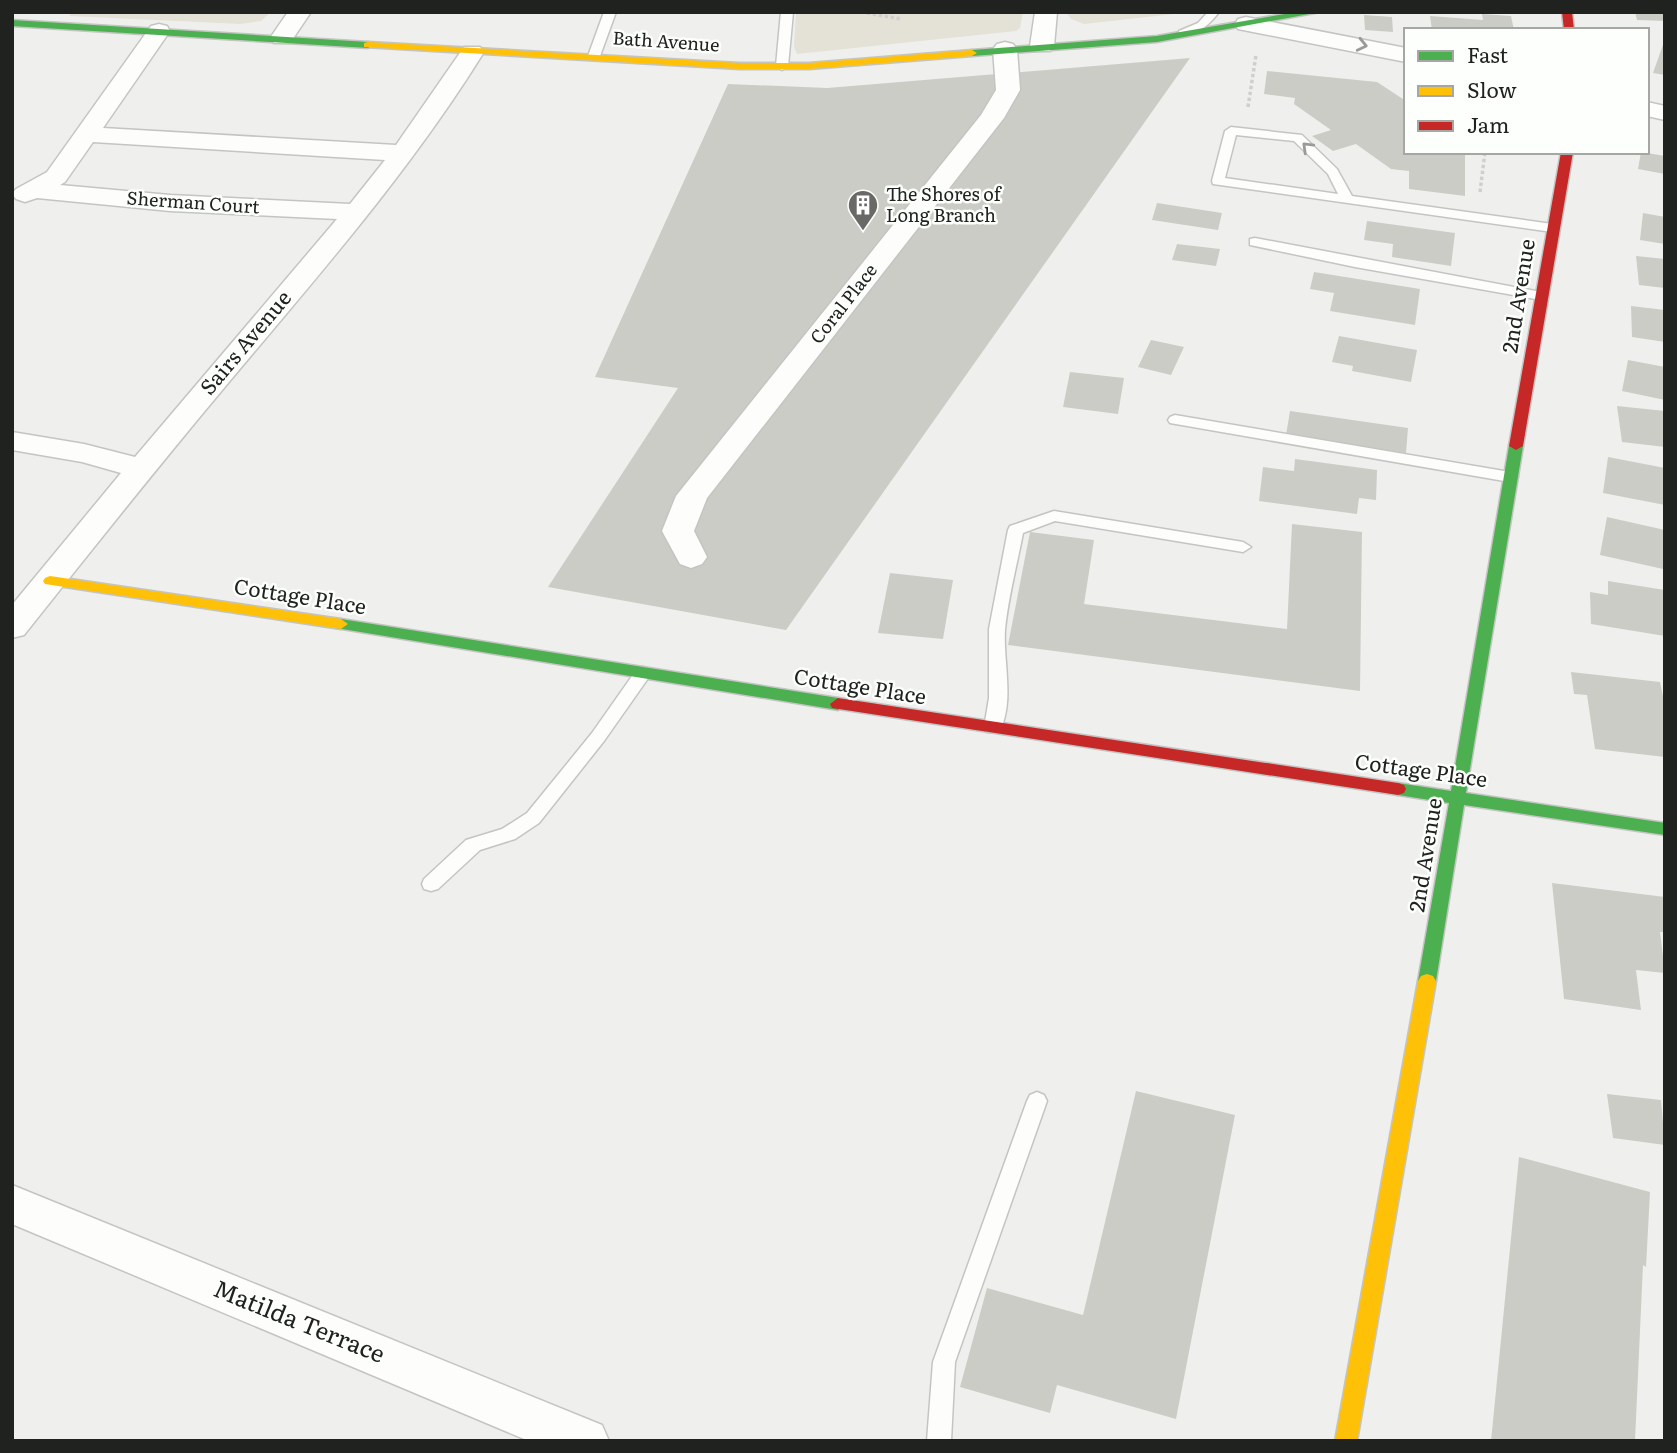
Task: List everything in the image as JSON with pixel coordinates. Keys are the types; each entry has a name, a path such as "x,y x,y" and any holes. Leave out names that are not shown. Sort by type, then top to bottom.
{"street":[{"path":"282,38 300,12"},
{"path":"1042,46 1046,12"},
{"path":"1316,12 1303,22 1305,27 1320,36"},
{"name":"Bath Avenue","path":"12,23 472,52 782,66 830,65 1042,46 1157,39 1316,12"},
{"path":"1247,24 1320,36 1404,55"},
{"name":"Sherman Court","path":"22,195 56,177 159,31"},
{"name":"Coral Place","path":"691,556 678,531 692,496 992,118 1008,90 1005,50"},
{"name":"Sairs Avenue","path":"12,627 139,468 355,212 438,108 472,52"},
{"path":"86,134 402,153"},
{"name":"2nd Avenue","path":"1346,1441 1418,1037 1510,477 1567,154"},
{"name":"Sherman Court","path":"22,195 355,212"},
{"path":"12,441 84,453 139,468"},
{"name":"Cottage Place","path":"50,581 303,618 993,728 1665,828"},
{"name":"Matilda Terrace","path":"12,1204 585,1441"}],"lane":[{"path":"594,56 610,12"},
{"path":"782,66 787,12"},
{"path":"1157,39 1202,26 1216,12 1227,19 1247,24"},
{"path":"1348,200 1333,172 1298,138 1231,131 1218,181 1348,200 1552,228"},
{"path":"1255,242 1541,296"},
{"path":"1175,420 1510,477"},
{"path":"993,728 998,698 997,629 1016,530 1054,516 1243,547"},
{"path":"431,884 473,845 508,834 533,818 598,737 643,673"},
{"path":"939,1441 944,1362 1037,1101"}],"path":[{"path":"861,12 901,19"},
{"path":"1480,194 1485,154"}],"shaded area":[{"path":"73,12 271,12 261,21 241,24 69,16"},
{"path":"796,12 1023,12 1020,28 1016,31 797,54 794,47"},
{"path":"1066,12 1192,12 1084,24 1071,19"}],"building":[{"path":"1635,12 1665,12 1665,21 1637,20"},
{"path":"1482,14 1511,16 1514,28 1432,28 1430,16 1483,20"},
{"path":"1364,15 1392,17 1393,32 1365,30"},
{"path":"1665,39 1665,75 1653,73"},
{"name":"The Shores of Long Branch","path":"1190,58 786,630 548,587 678,388 595,377 728,84 827,88"},
{"path":"1267,71 1377,82 1404,100 1404,154 1465,154 1465,196 1409,189 1409,171 1391,169 1356,144 1333,151 1312,136 1331,130 1294,104 1295,98 1264,94"},
{"path":"1641,154 1665,156 1665,174 1638,169"},
{"path":"1157,203 1222,213 1218,230 1152,220"},
{"path":"1643,213 1665,217 1665,244 1640,240"},
{"path":"1367,221 1455,233 1451,266 1392,257 1393,244 1364,240"},
{"path":"1177,244 1220,249 1216,266 1172,260"},
{"path":"1636,256 1665,259 1665,288 1639,285"},
{"path":"1314,272 1420,289 1415,325 1330,311 1334,293 1310,289"},
{"path":"1631,306 1665,310 1665,342 1632,337"},
{"path":"1339,336 1417,350 1411,382 1352,371 1353,366 1332,362"},
{"path":"1151,340 1184,347 1171,375 1138,367"},
{"path":"1628,360 1665,367 1665,400 1622,391"},
{"path":"1070,372 1124,378 1118,414 1063,407"},
{"path":"1617,406 1665,411 1665,447 1622,442"},
{"path":"1290,411 1408,428 1406,453 1286,435"},
{"path":"1608,457 1665,468 1665,505 1603,493"},
{"path":"1295,459 1377,470 1376,500 1359,498 1357,514 1259,501 1263,467 1294,471"},
{"path":"1607,517 1665,530 1663,569 1600,555"},
{"path":"1292,524 1362,532 1360,691 1008,645 1030,532 1094,540 1084,604 1287,629"},
{"path":"890,573 953,580 943,639 878,633"},
{"path":"1608,581 1665,590 1665,636 1591,624 1590,592 1608,595"},
{"path":"1571,672 1660,682 1665,706 1665,757 1595,749 1587,695 1574,694"},
{"path":"1552,883 1665,897 1665,932 1660,932 1665,973 1636,970 1641,1010 1564,999"},
{"path":"1136,1091 1235,1115 1176,1419 1057,1385 1050,1413 960,1387 987,1288 1083,1315"},
{"path":"1607,1094 1661,1100 1665,1145 1613,1138"},
{"path":"1519,1157 1650,1192 1646,1267 1643,1265 1635,1441 1491,1441"}],"traffic: fast":[{"path":"972,53 1157,39 1315,12"},
{"path":"12,23 368,45"},
{"path":"1427,981 1516,446"},
{"path":"341,624 838,704"},
{"path":"1398,789 1665,829"}],"traffic: slow":[{"path":"368,45 739,66 809,66 972,53"},
{"path":"50,581 341,624"},
{"path":"1346,1441 1427,981"}],"traffic: jam":[{"path":"1567,12 1569,28"},
{"path":"1516,446 1567,154"},
{"path":"838,704 1398,789"}],"place":[{"name":"The Shores of Long Branch","path":"863,232"}]}
